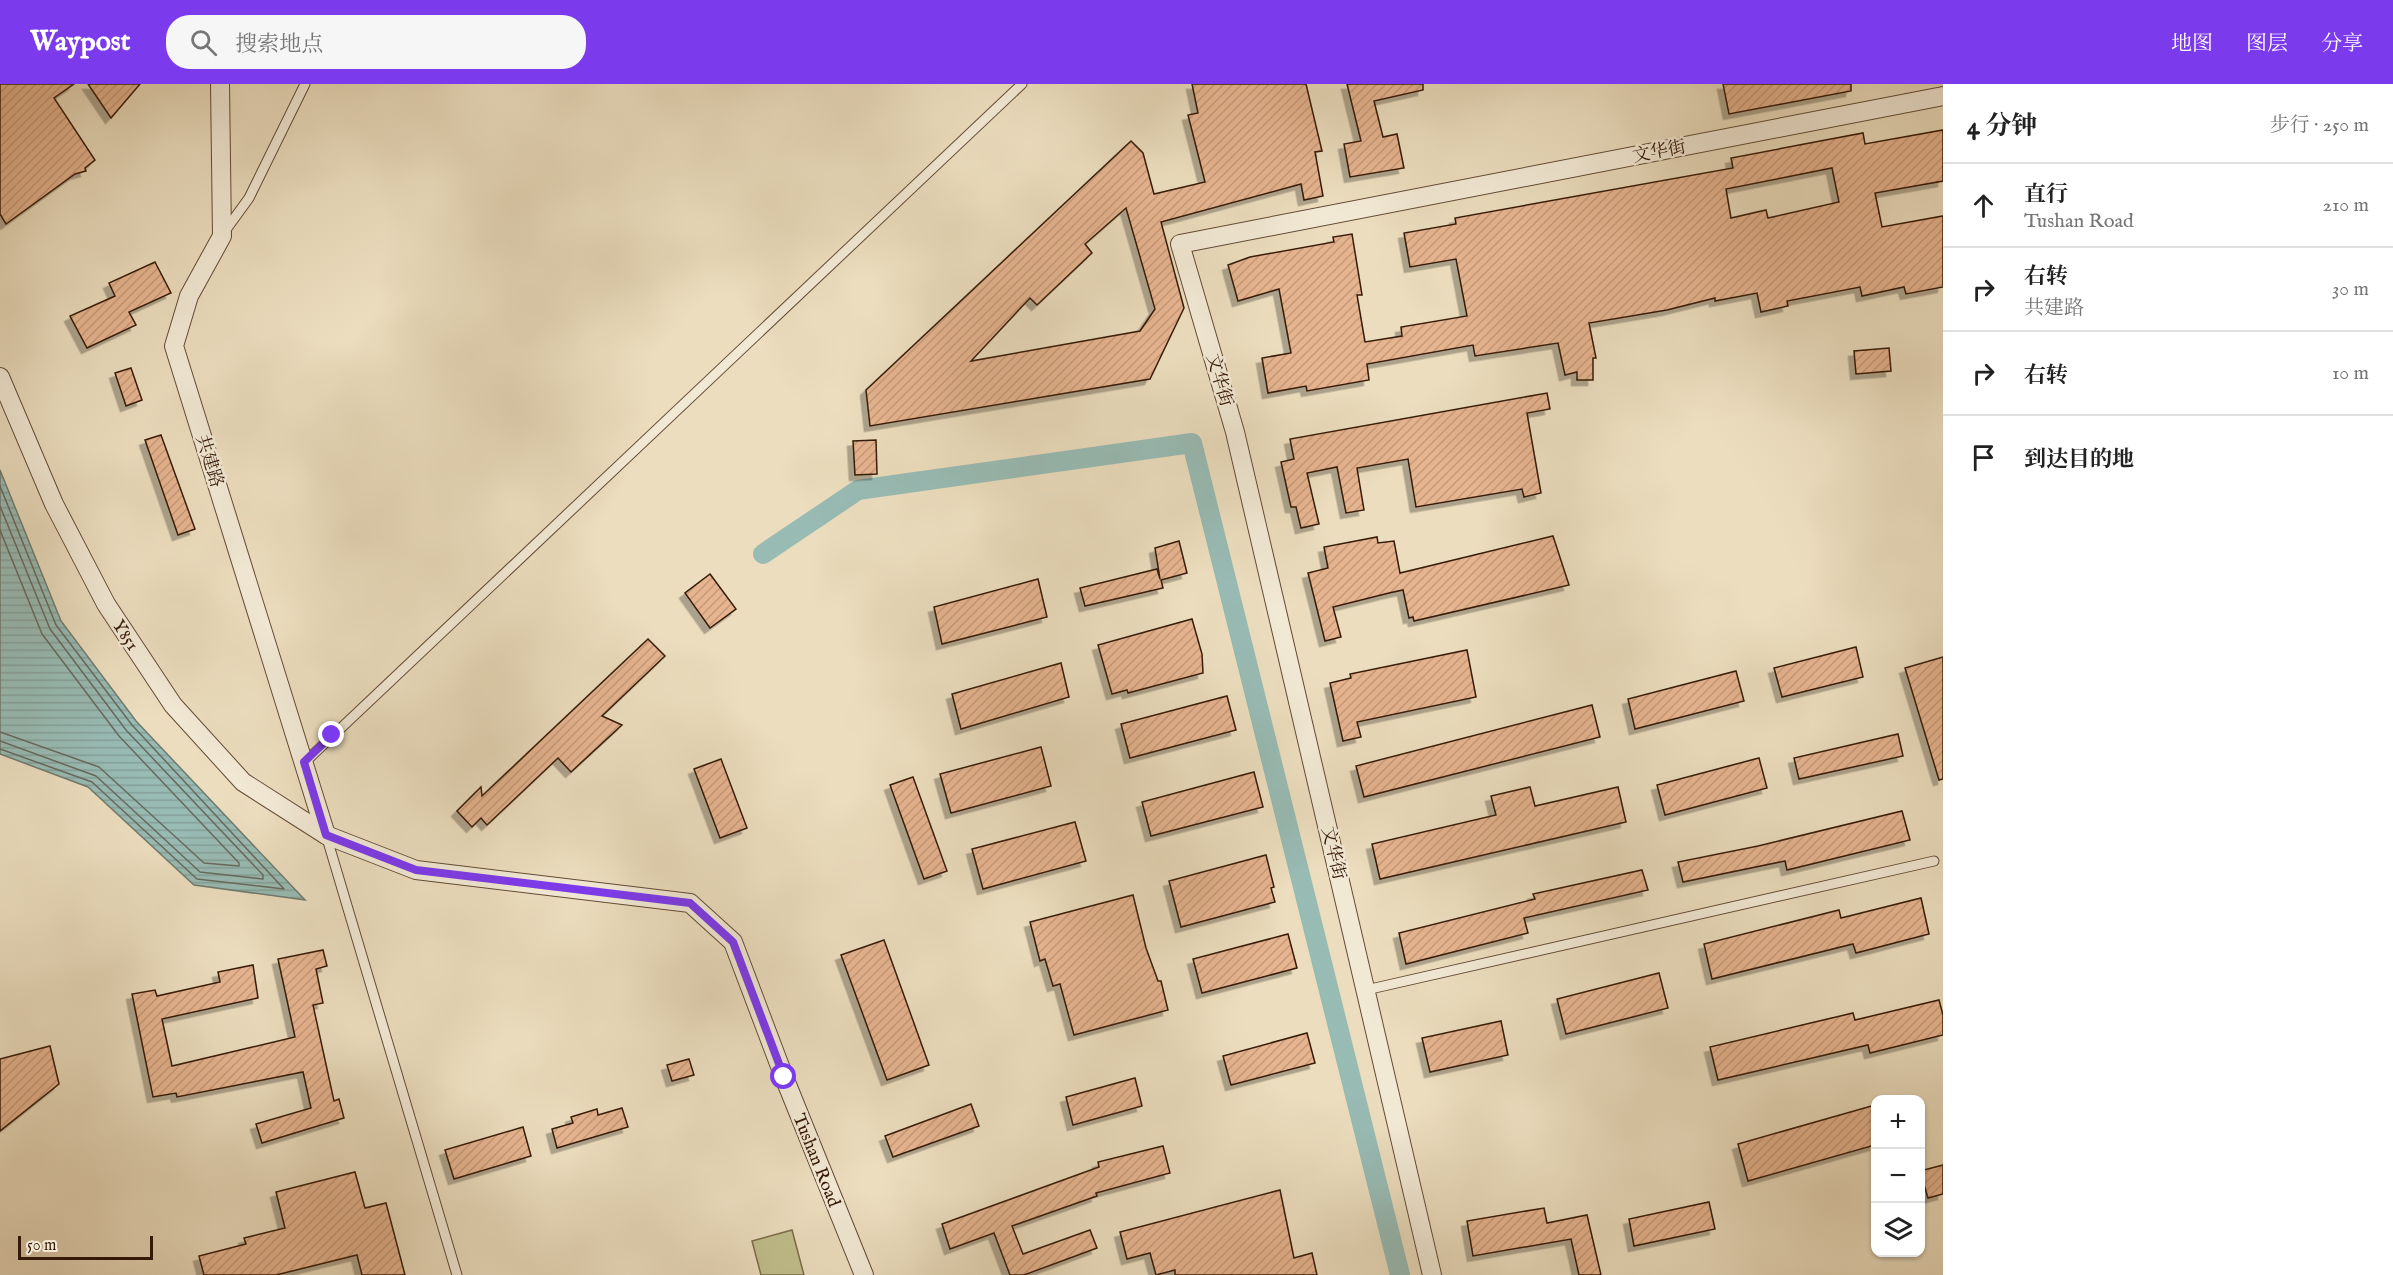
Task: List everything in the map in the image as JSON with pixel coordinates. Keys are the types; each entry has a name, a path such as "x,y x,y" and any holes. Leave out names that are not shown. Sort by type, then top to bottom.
{"street":[{"name":"共建路","path":"220,84 222,236 189,296 174,346 326,835"},
{"name":"文华街","path":"1432,1275 1235,432 1180,244 1943,96"},
{"name":"Y851","path":"0,377 54,504 106,604 173,705 243,782 326,835"},
{"name":"Tushan Road","path":"326,835 416,870 690,903 733,942 784,1077 864,1275"}],"lane":[{"path":"222,236 249,198 305,84"},
{"path":"304,762 1022,84"},
{"path":"326,835 457,1275"},
{"path":"1366,990 1935,861"}],"shaded area":[{"path":"792,1230 804,1275 761,1275 752,1241"}],"water":[{"path":"0,470 61,621 136,721 305,900 194,885 88,787 0,754"}],"building":[{"path":"0,84 74,84 54,98 95,160 85,168 86,171 75,174 6,224 0,214"},
{"path":"88,84 140,84 111,118"},
{"path":"1192,84 1306,84 1322,151 1315,152 1323,196 1304,200 1301,184 1161,222 1184,308 1150,379 870,426 866,390 1131,141 1143,153 1154,194 1205,182 1188,115 1198,113","holes":["1126,208 1155,309 1140,331 971,361 1030,298 1037,305 1092,253 1085,244"]},
{"path":"1347,84 1423,84 1423,90 1374,101 1383,137 1397,134 1404,168 1350,177 1344,144 1361,141"},
{"path":"1723,84 1851,84 1851,91 1729,114"},
{"path":"1943,130 1943,181 1875,193 1882,227 1943,216 1943,287 1906,294 1904,287 1862,296 1860,287 1787,301 1788,306 1761,312 1757,293 1715,301 1715,298 1667,310 1589,323 1596,358 1593,358 1593,380 1577,380 1577,372 1565,375 1558,343 1475,356 1473,345 1367,364 1369,380 1307,391 1306,386 1268,393 1262,358 1291,353 1279,289 1238,301 1228,265 1250,257 1334,242 1333,237 1352,234 1362,295 1357,295 1365,342 1402,336 1401,327 1467,316 1456,259 1410,267 1404,233 1456,224 1455,218 1733,168 1731,158 1863,133 1865,144","holes":["1832,168 1839,202 1768,218 1766,210 1731,218 1726,189"]},
{"path":"155,262 171,293 129,312 136,325 87,348 70,316 115,296 109,283"},
{"path":"1889,348 1891,371 1856,374 1854,351"},
{"path":"131,368 142,400 126,406 115,373"},
{"path":"1547,393 1550,409 1527,413 1541,493 1524,497 1522,489 1416,507 1408,459 1357,468 1364,510 1346,513 1337,467 1307,473 1319,524 1301,528 1296,507 1291,507 1281,462 1294,459 1290,439"},
{"path":"161,435 195,529 178,535 145,440"},
{"path":"876,440 877,474 855,475 853,441"},
{"path":"1553,536 1569,585 1414,621 1413,617 1409,618 1403,590 1389,593 1333,607 1341,637 1325,641 1308,573 1328,568 1324,547 1377,537 1378,543 1394,541 1400,573"},
{"path":"1179,541 1187,573 1161,580 1163,588 1085,606 1080,588 1157,569 1160,579 1155,548"},
{"path":"710,574 736,609 710,628 685,593"},
{"path":"1038,579 1047,617 942,644 934,607"},
{"path":"1192,619 1202,654 1203,673 1128,693 1127,690 1112,694 1098,645"},
{"path":"648,639 665,656 602,716 622,725 571,772 558,758 487,825 481,818 472,827 457,811 481,787 482,796"},
{"path":"1856,647 1863,677 1782,697 1774,668"},
{"path":"1467,650 1476,697 1357,722 1361,737 1343,741 1330,683 1351,678 1350,674"},
{"path":"1943,657 1943,779 1939,780 1905,668"},
{"path":"1061,663 1069,697 961,729 952,694"},
{"path":"1736,671 1744,701 1635,729 1628,699"},
{"path":"1227,696 1236,730 1130,758 1121,724"},
{"path":"1592,705 1600,737 1364,797 1356,766"},
{"path":"1898,734 1903,756 1799,779 1794,758"},
{"path":"1041,747 1051,786 951,813 940,774"},
{"path":"1759,758 1767,788 1665,815 1657,785"},
{"path":"721,759 747,828 720,838 694,769"},
{"path":"1254,772 1263,807 1151,836 1142,802"},
{"path":"913,777 947,871 924,879 890,785"},
{"path":"1530,787 1535,806 1618,787 1626,822 1380,879 1372,844 1496,815 1491,796"},
{"path":"1902,811 1910,840 1787,870 1785,861 1683,882 1678,862 1758,846"},
{"path":"1075,822 1086,861 983,889 972,849"},
{"path":"1266,855 1274,887 1271,888 1275,902 1181,927 1169,881"},
{"path":"1642,870 1648,890 1524,918 1528,933 1406,964 1399,933 1535,899 1533,894"},
{"path":"1133,895 1146,948 1158,981 1161,981 1168,1010 1074,1035 1060,984 1053,986 1045,959 1040,961 1030,922"},
{"path":"1921,898 1929,934 1856,953 1853,944 1712,979 1704,944 1839,910 1841,918"},
{"path":"1288,934 1297,968 1202,993 1193,959"},
{"path":"884,940 929,1065 887,1080 841,955"},
{"path":"323,950 327,966 316,969 323,1003 313,1005 334,1101 339,1099 344,1118 262,1143 256,1124 311,1108 303,1072 177,1097 176,1093 153,1097 132,994 155,990 157,996 220,982 218,972 253,965 258,998 162,1019 172,1066 295,1037 278,959"},
{"path":"1659,973 1668,1008 1566,1034 1557,999"},
{"path":"1939,1000 1943,1015 1943,1035 1870,1053 1868,1045 1718,1080 1710,1047 1853,1013 1855,1020"},
{"path":"1501,1021 1508,1055 1430,1072 1422,1038"},
{"path":"1307,1033 1315,1063 1231,1085 1223,1056"},
{"path":"50,1046 59,1084 0,1131 0,1059"},
{"path":"689,1059 694,1075 672,1081 667,1065"},
{"path":"1135,1078 1142,1106 1073,1125 1066,1097"},
{"path":"971,1104 979,1126 893,1157 885,1136"},
{"path":"1871,1106 1871,1146 1748,1181 1738,1144"},
{"path":"622,1108 628,1127 557,1148 552,1129 573,1123 571,1117 597,1109 598,1115"},
{"path":"523,1127 531,1156 454,1179 445,1150"},
{"path":"1163,1146 1170,1173 1096,1193 1097,1196 1012,1226 1023,1254 1090,1230 1097,1248 1024,1275 1010,1275 994,1233 950,1249 942,1224 1099,1167 1098,1162"},
{"path":"1943,1165 1943,1194 1928,1198 1925,1188 1925,1170"},
{"path":"355,1172 365,1208 386,1203 405,1275 362,1275 357,1255 276,1275 204,1275 199,1256 246,1244 244,1238 285,1228 276,1192"},
{"path":"1280,1190 1294,1258 1312,1253 1317,1275 1175,1275 1175,1270 1156,1275 1150,1253 1127,1259 1120,1232"},
{"path":"1709,1202 1715,1229 1634,1246 1629,1219"},
{"path":"1544,1208 1547,1223 1587,1215 1601,1275 1579,1275 1571,1239 1473,1256 1467,1221"}],"waterway":[{"path":"763,554 858,490 1192,443 1400,1275"}],"route":[{"path":"332,735 304,762 326,835 416,870 690,903 733,942 784,1077"}]}
